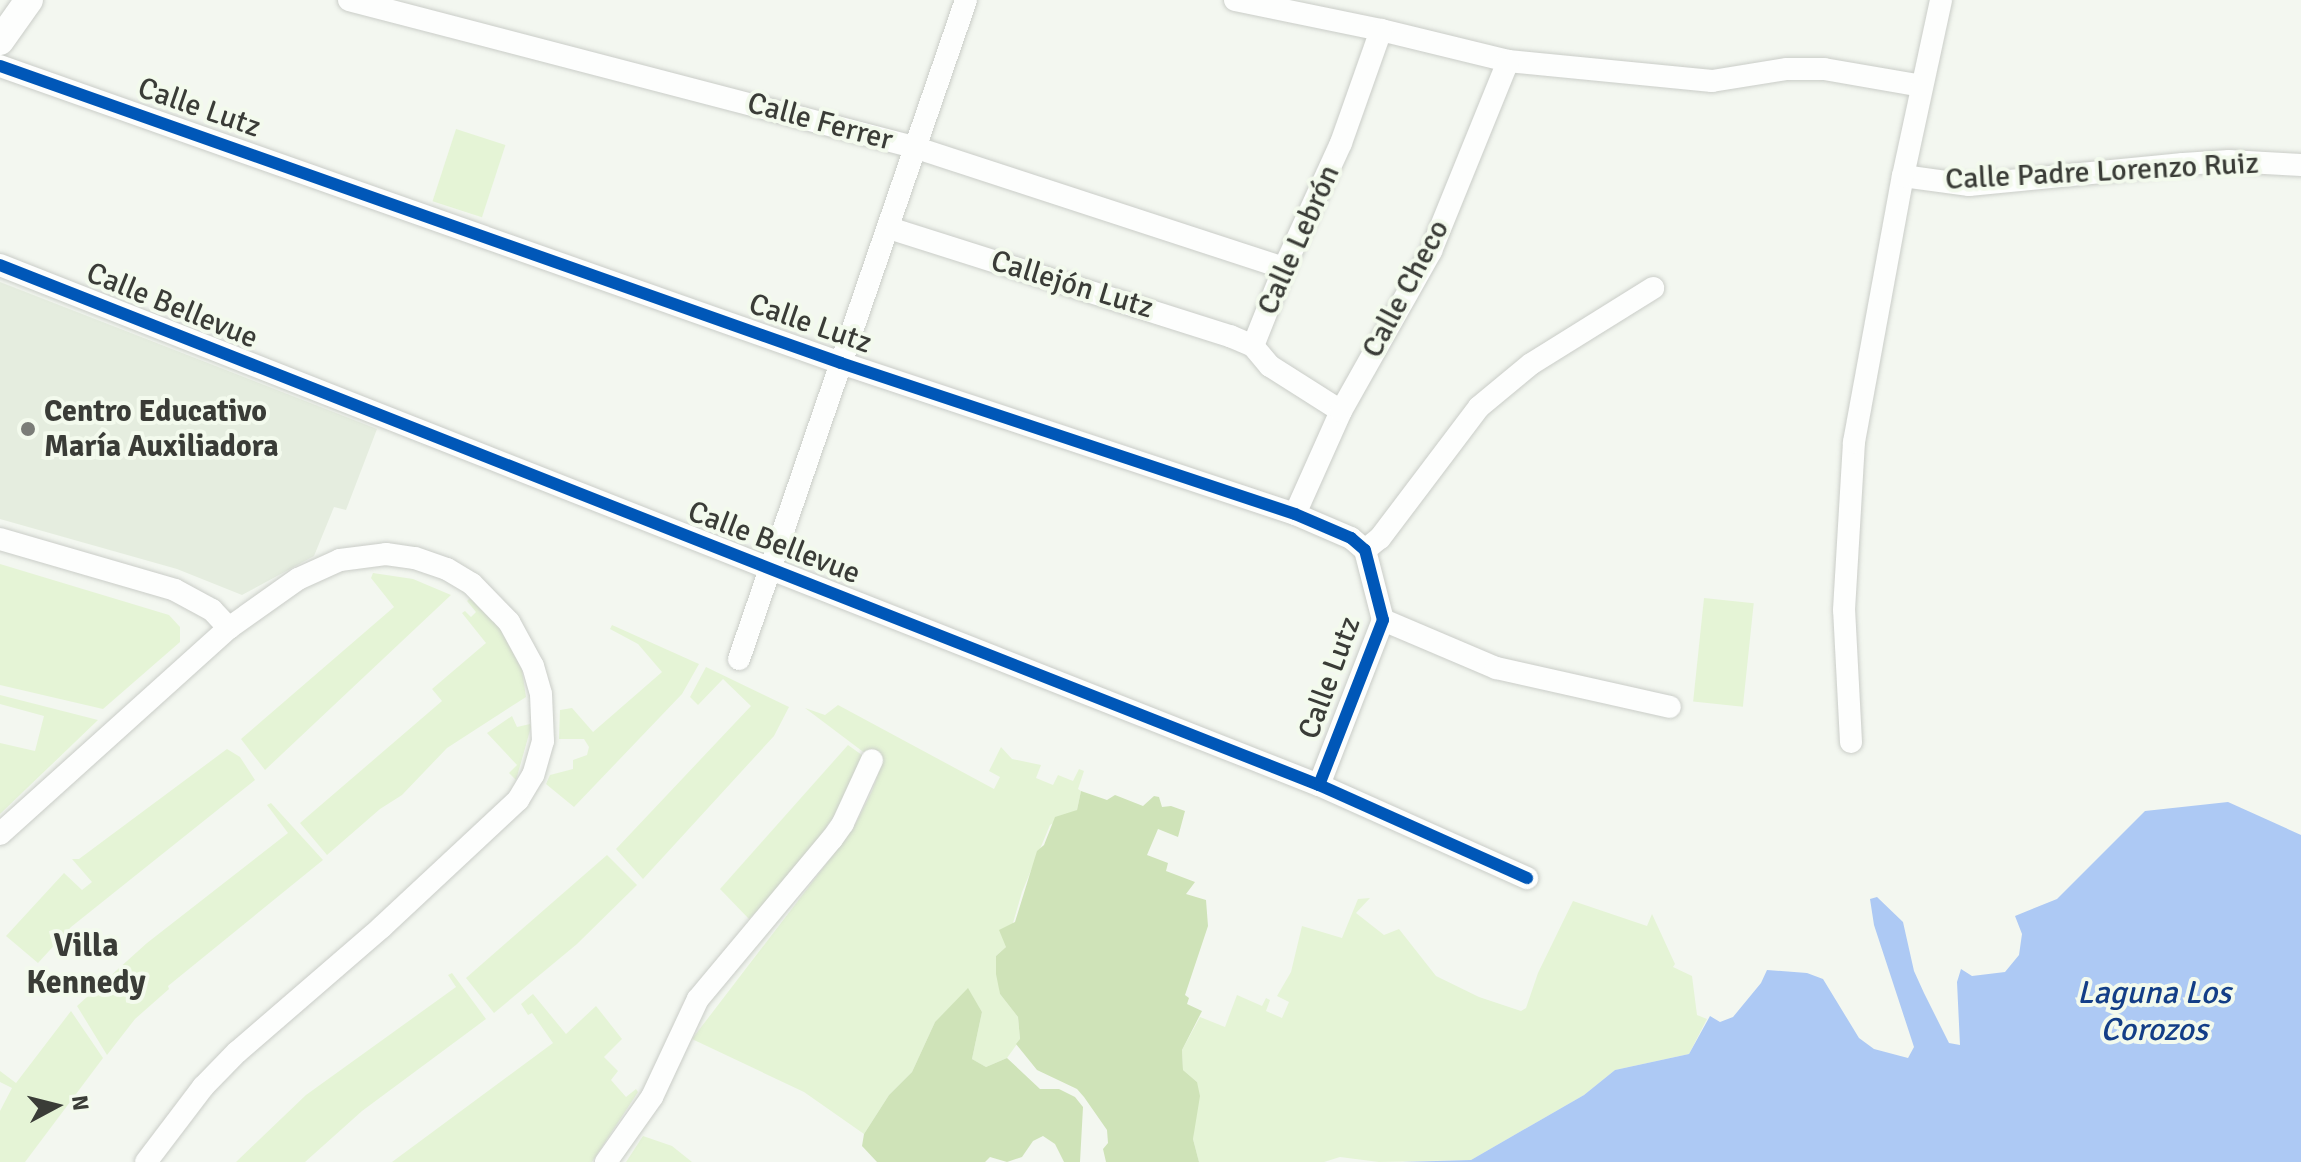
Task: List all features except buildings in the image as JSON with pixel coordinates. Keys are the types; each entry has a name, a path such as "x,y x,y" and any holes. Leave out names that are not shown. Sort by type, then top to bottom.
{"street":[{"path":"0,41 29,0"},
{"name":"Calle Ferrer","path":"349,0 917,148 1284,268"},
{"path":"739,659 966,0"},
{"path":"1235,0 1381,30 1508,61 1712,81 1787,69 1824,69 1922,86"},
{"path":"1851,742 1844,610 1854,442 1903,176 1941,0"},
{"name":"Calle Lebrón","path":"1341,411 1270,366 1253,346 1284,268 1341,143 1381,30"},
{"name":"Calle Checo","path":"1295,514 1341,411 1431,251 1508,61"},
{"name":"Calle Lutz","path":"0,66 841,363 1295,514 1351,538 1365,550 1383,620 1319,785"},
{"name":"Calle Padre Lorenzo Ruiz","path":"1903,176 1969,185 2229,161 2301,165"},
{"name":"Callejón Lutz","path":"889,228 1194,323 1253,346"},
{"name":"Calle Bellevue","path":"0,265 1319,785 1527,878"},
{"path":"1365,550 1380,538 1479,407 1531,364 1653,288"},
{"path":"0,539 175,590 212,610 229,628"},
{"path":"0,834 229,628 266,598 317,569 363,556 386,554 415,558 447,569 472,584 509,622 523,644 537,680 544,719 543,741 533,775 518,800 382,927 237,1052 203,1087 146,1162"},
{"path":"1383,620 1496,668 1670,707"},
{"path":"606,1162 652,1097 698,999 832,839 843,823 872,760"}],"shaded area":[{"path":"0,282 377,429 346,510 334,507 314,556 242,595 177,569 0,519"}],"green space":[{"path":"456,129 505,145 482,217 433,201"},
{"path":"0,564 169,615 180,627 180,642 103,709 0,685"},
{"path":"373,573 413,579 451,595 265,770 241,739 394,607 371,578"},
{"path":"470,598 500,629 522,670 526,697 447,748 402,795 380,809 327,855 300,823 442,701 432,689 486,643 462,613 465,611 471,617 476,612 467,601"},
{"path":"1704,598 1754,603 1743,707 1693,701"},
{"path":"612,625 699,664 682,694 574,807 546,784 550,775 573,769 573,760 587,755 589,747 584,739 559,739 560,710 572,708 593,732 662,672 638,644 610,629"},
{"path":"706,667 789,707 774,736 643,879 616,849 751,706 723,679 698,705 690,697"},
{"path":"0,695 98,720 0,814 0,743 35,751 44,716 0,704"},
{"path":"838,705 994,789 1000,777 989,771 1001,747 1012,759 1041,765 1036,778 1053,785 1058,775 1073,781 1079,769 1084,771 1078,789 1081,791 1077,810 1050,825 1022,892 1006,947 996,956 1000,994 1018,1017 1020,1040 1007,1058 986,1067 972,1059 982,1012 968,989 935,1022 912,1072 889,1095 864,1134 804,1092 692,1039 853,829 872,791 883,761 869,750 866,754 805,708 825,715"},
{"path":"512,716 517,727 530,724 531,727 516,780 509,773 517,765 487,733"},
{"path":"848,745 866,758 846,798 797,870 749,919 720,889"},
{"path":"227,749 240,757 255,780 71,927 38,963 6,936 64,873 82,890 92,882 72,859 79,859"},
{"path":"1081,791 1107,800 1115,795 1143,806 1154,796 1159,797 1162,807 1171,806 1185,811 1178,837 1158,829 1147,855 1168,863 1166,871 1195,882 1186,894 1206,900 1208,926 1185,995 1189,998 1187,1004 1202,1011 1182,1050 1183,1070 1197,1082 1200,1096 1193,1139 1199,1162 1106,1162 1103,1149 1108,1143 1107,1130 1077,1089 1037,1070 1016,1044 1020,1039 1018,1017 1000,994 996,956 1006,947 999,930 1015,922 1037,851 1044,845 1055,817 1077,810"},
{"path":"271,803 323,860 168,986 169,989 135,1019 107,1055 77,1006 147,943 288,833 267,805"},
{"path":"607,855 637,885 577,944 494,1013 466,978"},
{"path":"1370,898 1356,913 1384,935 1399,929 1436,976 1479,997 1521,1011 1526,1008 1538,973 1573,901 1647,926 1652,914 1675,964 1673,967 1692,976 1697,1015 1707,1019 1689,1054 1615,1070 1584,1095 1471,1160 1379,1162 1340,1157 1324,1162 1199,1162 1193,1139 1197,1082 1183,1070 1182,1050 1200,1017 1225,1027 1237,995 1262,1006 1266,998 1270,1000 1266,1011 1282,1018 1289,1002 1277,996 1291,972 1302,926 1342,938 1358,899"},
{"path":"452,973 486,1019 362,1111 305,1162 236,1162 306,1095 456,987 448,975"},
{"path":"968,988 982,1012 972,1059 986,1067 1007,1058 1040,1089 1059,1089 1075,1097 1083,1107 1080,1162 1064,1162 1055,1144 1043,1136 1033,1141 1022,1157 1007,1162 990,1157 985,1162 877,1162 862,1146 864,1134 889,1095 912,1072 935,1022"},
{"path":"533,994 566,1034 596,1006 622,1039 604,1057 618,1071 611,1080 626,1097 636,1089 638,1092 592,1162 392,1162 553,1043 532,1013 528,1015 521,1004"},
{"path":"71,1011 103,1058 25,1162 0,1162 0,1111 12,1088 0,1082 0,1071 16,1083"},
{"path":"643,1136 672,1146 692,1162 626,1162"}],"water":[{"name":"Laguna Los Corozos","path":"2228,802 2301,835 2301,1162 1402,1162 1471,1160 1584,1095 1615,1070 1689,1054 1710,1016 1720,1022 1733,1017 1761,983 1767,970 1807,973 1823,979 1859,1038 1874,1049 1908,1058 1914,1047 1874,925 1870,899 1877,897 1903,922 1914,971 1924,993 1949,1043 1960,1045 1957,982 1961,969 1972,976 2005,972 2019,955 2022,934 2015,916 2057,899 2145,811"}],"cycle path":[{"path":"0,66 841,363 1295,514 1351,538 1365,550 1383,620 1319,785"},
{"path":"0,265 1319,785 1527,878"}],"place":[{"name":"Centro Educativo María Auxiliadora","path":"28,429"}],"district":[{"name":"Villa Kennedy","path":"86,966"}]}
